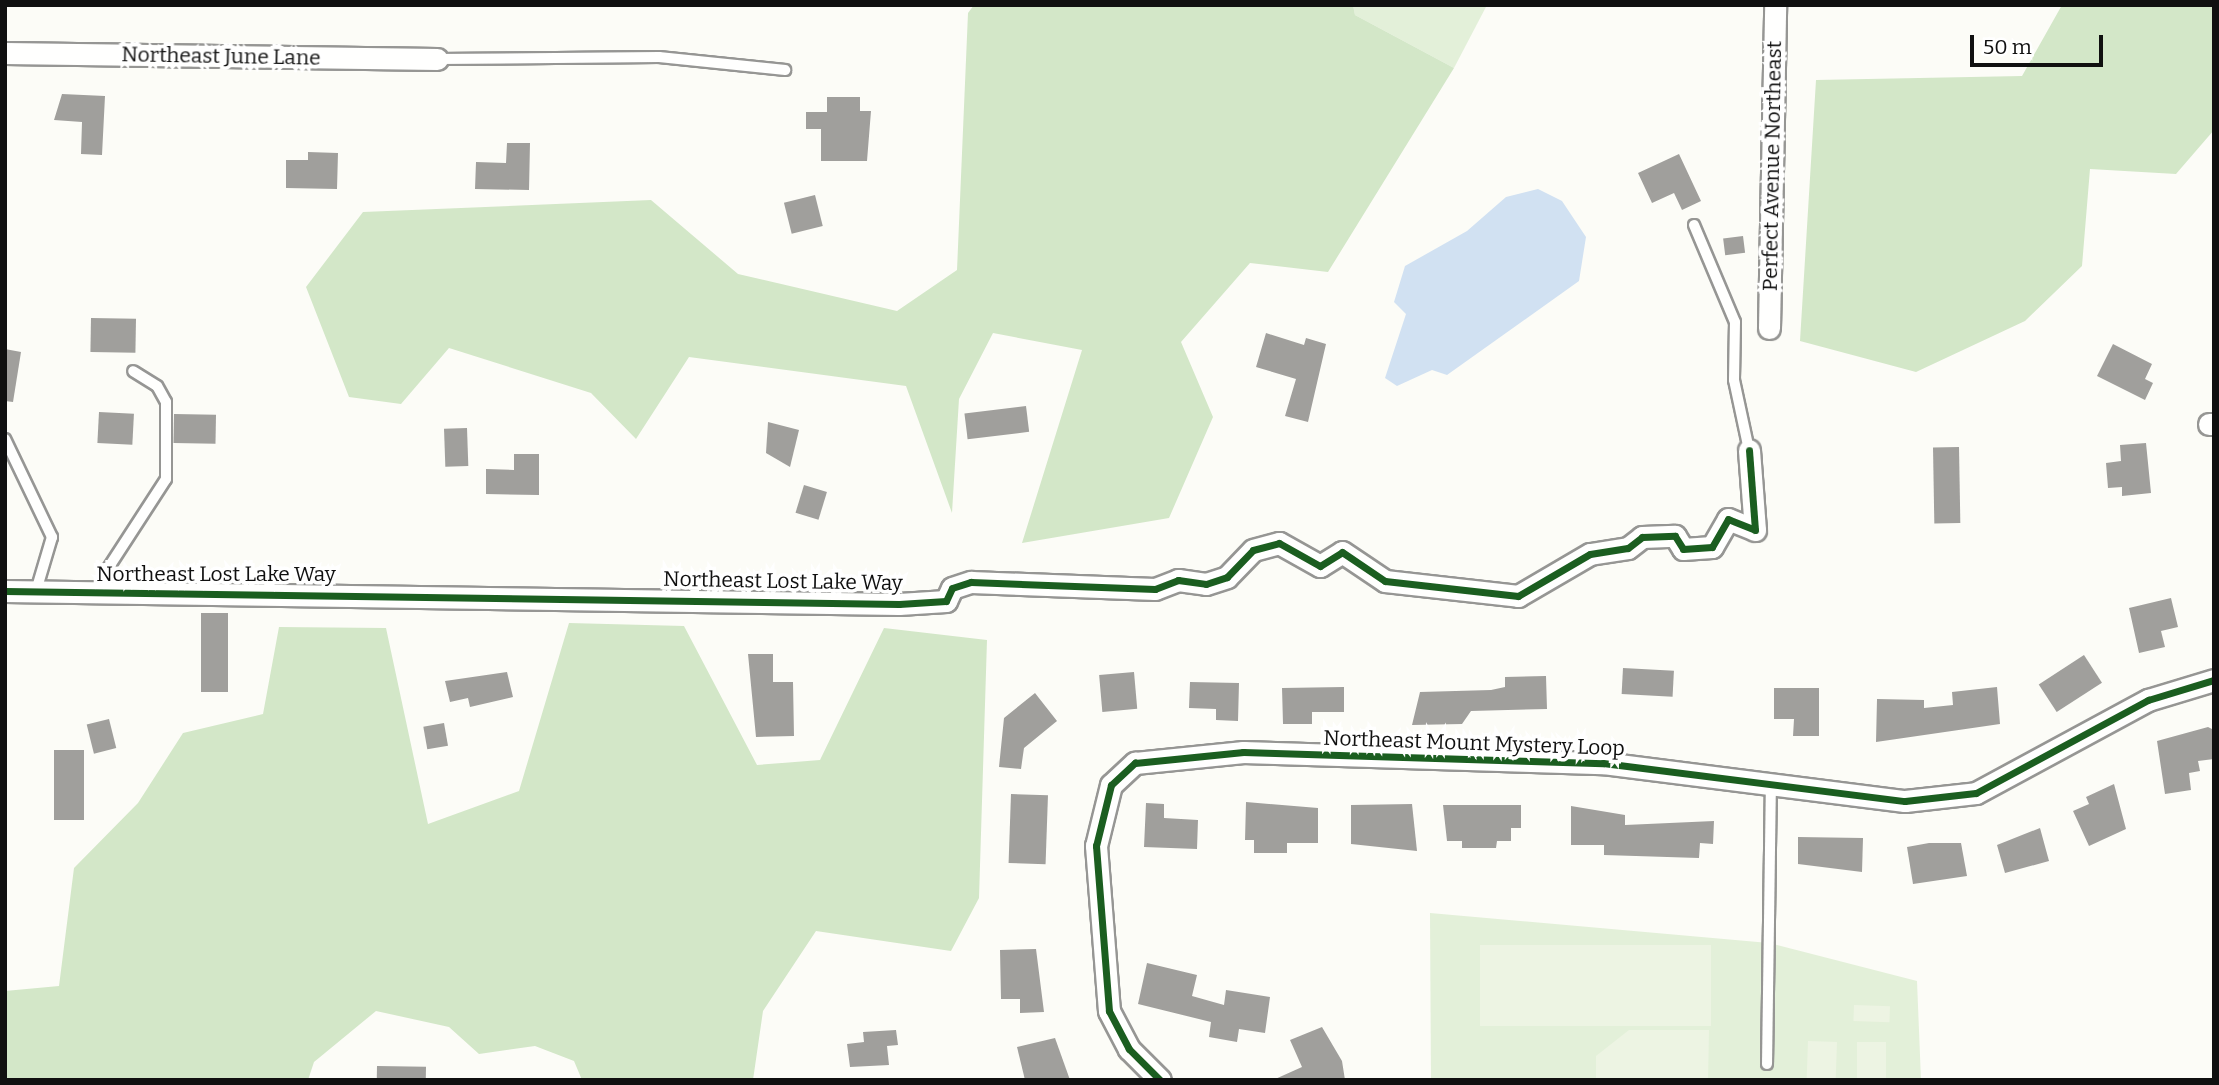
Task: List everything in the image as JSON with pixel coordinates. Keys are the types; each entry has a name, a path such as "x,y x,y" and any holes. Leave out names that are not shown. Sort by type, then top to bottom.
{"street":[{"name":"Perfect Avenue Northeast","path":"1769,328 1774,5"},
{"name":"Northeast June Lane","path":"5,54 438,59"},
{"name":"Northeast Lost Lake Way","path":"5,591 899,604 946,601 952,588 971,582 1155,589 1178,580 1206,584 1227,577 1254,550 1279,543 1320,566 1342,552 1385,581 1518,596 1590,554 1618,551 1642,537 1675,536 1683,549 1712,547 1728,519 1755,530 1749,450"},
{"name":"Northeast Mount Mystery Loop","path":"1160,1080 1129,1049 1109,1012 1096,846 1111,785 1135,762 1243,752 1603,763 1771,782 1905,801 1976,793 2148,700 2214,680"}],"lane":[{"path":"438,59 659,57 785,70"},
{"path":"1694,226 1735,322 1734,380 1749,450"},
{"path":"102,591 105,573 166,479 166,402 157,386 133,371"},
{"path":"5,439 52,537 36,591"},
{"path":"1767,1064 1771,782"}],"green space":[{"path":"974,5 1353,5 1355,15 1454,68 1328,272 1250,263 1181,342 1213,417 1169,518 1022,543 1082,350 993,333 959,399 952,513 906,386 689,357 636,439 591,393 449,348 401,404 349,397 306,287 363,212 651,200 738,274 897,311 957,270 968,13"},
{"path":"1353,5 1487,5 1454,68 1355,15"},
{"path":"2062,5 2214,5 2214,130 2176,174 2090,169 2082,266 2025,321 1916,372 1800,341 1816,80 2022,76"},
{"path":"569,623 684,626 757,765 820,760 884,628 987,640 979,898 951,951 816,931 763,1011 753,1080 582,1080 574,1061 535,1046 479,1054 449,1027 376,1011 314,1062 308,1080 5,1080 5,991 59,986 74,868 138,803 183,733 263,714 279,627 386,628 428,824 519,791"},
{"path":"1430,913 1769,943 1917,981 1921,1080 1431,1080"},
{"path":"1480,945 1711,945 1711,1026 1480,1026"},
{"path":"1854,1005 1890,1006 1889,1022 1853,1021"},
{"path":"1629,1030 1709,1030 1708,1080 1596,1080 1596,1056"},
{"path":"1808,1041 1837,1042 1836,1080 1807,1080"},
{"path":"1857,1042 1886,1042 1886,1080 1857,1080"}],"water":[{"path":"1538,189 1562,201 1586,237 1579,281 1447,375 1432,370 1397,386 1385,378 1406,314 1394,302 1405,266 1467,231 1506,197"}],"building":[{"path":"62,94 105,96 102,155 81,154 82,122 54,120"},
{"path":"827,97 860,97 860,111 871,111 867,161 821,161 821,129 806,129 806,112 827,112"},
{"path":"507,143 530,143 529,190 475,189 476,162 506,163"},
{"path":"308,152 338,153 337,189 286,188 286,160 308,160"},
{"path":"1679,154 1701,201 1682,210 1674,193 1652,203 1638,173"},
{"path":"815,195 823,226 792,234 784,203"},
{"path":"1743,236 1745,253 1725,255 1723,238"},
{"path":"91,318 136,319 135,353 90,352"},
{"path":"1266,333 1304,345 1306,338 1326,344 1308,422 1285,416 1296,379 1256,367"},
{"path":"2113,344 2152,364 2145,379 2153,383 2145,400 2097,376"},
{"path":"5,349 21,352 13,402 5,401"},
{"path":"1026,406 1029,432 968,439 964,414"},
{"path":"99,412 134,414 132,445 97,443"},
{"path":"174,414 216,415 215,444 173,443"},
{"path":"768,422 799,430 790,467 766,453"},
{"path":"467,428 468,466 445,467 444,429"},
{"path":"2146,443 2151,493 2122,496 2122,487 2108,488 2106,463 2121,461 2120,445"},
{"path":"1933,447 1959,447 1960,523 1934,523"},
{"path":"514,454 539,454 539,495 486,494 486,469 514,470"},
{"path":"804,485 827,492 818,520 796,513"},
{"path":"2171,598 2178,627 2161,631 2165,647 2139,653 2129,608"},
{"path":"201,613 228,613 228,692 201,692"},
{"path":"748,654 773,654 773,682 793,682 794,736 756,737"},
{"path":"2084,655 2102,683 2057,712 2039,684"},
{"path":"1623,668 1674,671 1673,697 1622,694"},
{"path":"507,672 513,697 470,707 468,698 450,702 445,681"},
{"path":"1134,672 1137,709 1102,712 1099,675"},
{"path":"1546,676 1547,709 1471,711 1462,724 1412,725 1420,692 1491,690 1505,687 1505,677"},
{"path":"1190,682 1239,683 1238,721 1216,720 1216,709 1189,708"},
{"path":"1344,687 1344,712 1312,712 1312,724 1283,724 1282,688"},
{"path":"1997,687 2000,724 1876,742 1877,699 1924,700 1924,708 1953,705 1952,692"},
{"path":"1774,688 1819,688 1819,736 1793,736 1794,719 1774,719"},
{"path":"1035,693 1057,721 1024,748 1021,769 999,767 1004,718"},
{"path":"109,719 116,748 94,754 87,725"},
{"path":"444,723 448,746 427,749 423,727"},
{"path":"2208,727 2214,730 2214,759 2198,761 2200,771 2189,773 2191,790 2165,794 2157,741"},
{"path":"54,750 84,750 84,820 54,820"},
{"path":"2114,784 2126,829 2089,846 2073,811 2089,804 2086,797"},
{"path":"1011,794 1048,795 1046,864 1009,863"},
{"path":"1246,802 1318,808 1318,843 1287,843 1287,853 1254,853 1254,840 1245,840"},
{"path":"1146,803 1164,804 1164,818 1198,820 1197,849 1144,847"},
{"path":"1412,804 1417,851 1351,844 1351,805"},
{"path":"1443,805 1521,805 1521,828 1511,828 1511,841 1497,841 1496,848 1462,848 1462,841 1447,841"},
{"path":"1571,806 1625,815 1625,825 1714,821 1713,844 1700,843 1699,858 1604,855 1604,845 1571,845"},
{"path":"2040,828 2049,861 2005,873 1997,845"},
{"path":"1798,837 1863,838 1862,872 1798,864"},
{"path":"1929,843 1961,843 1967,876 1913,884 1907,847"},
{"path":"1036,949 1044,1012 1020,1013 1020,999 1001,999 1000,950"},
{"path":"1147,963 1197,975 1192,996 1224,1005 1226,990 1270,997 1265,1033 1239,1029 1237,1042 1209,1037 1211,1022 1138,1004"},
{"path":"1322,1027 1342,1061 1345,1080 1273,1080 1302,1067 1290,1040"},
{"path":"896,1030 898,1045 887,1046 889,1065 850,1067 847,1044 864,1042 863,1032"},
{"path":"1055,1038 1070,1080 1025,1080 1017,1047"},
{"path":"377,1066 426,1067 426,1080 377,1080"}],"cycle path":[{"path":"5,591 899,604 946,601 952,588 971,582 1155,589 1178,580 1206,584 1227,577 1253,550 1279,543 1320,566 1342,552 1385,581 1518,596 1590,554 1628,548 1642,537 1675,536 1683,549 1712,547 1728,519 1755,530 1749,450"},
{"path":"1160,1080 1129,1049 1109,1011 1096,846 1111,785 1135,763 1243,752 1603,763 1905,801 1976,793 2148,700 2214,680"}]}
